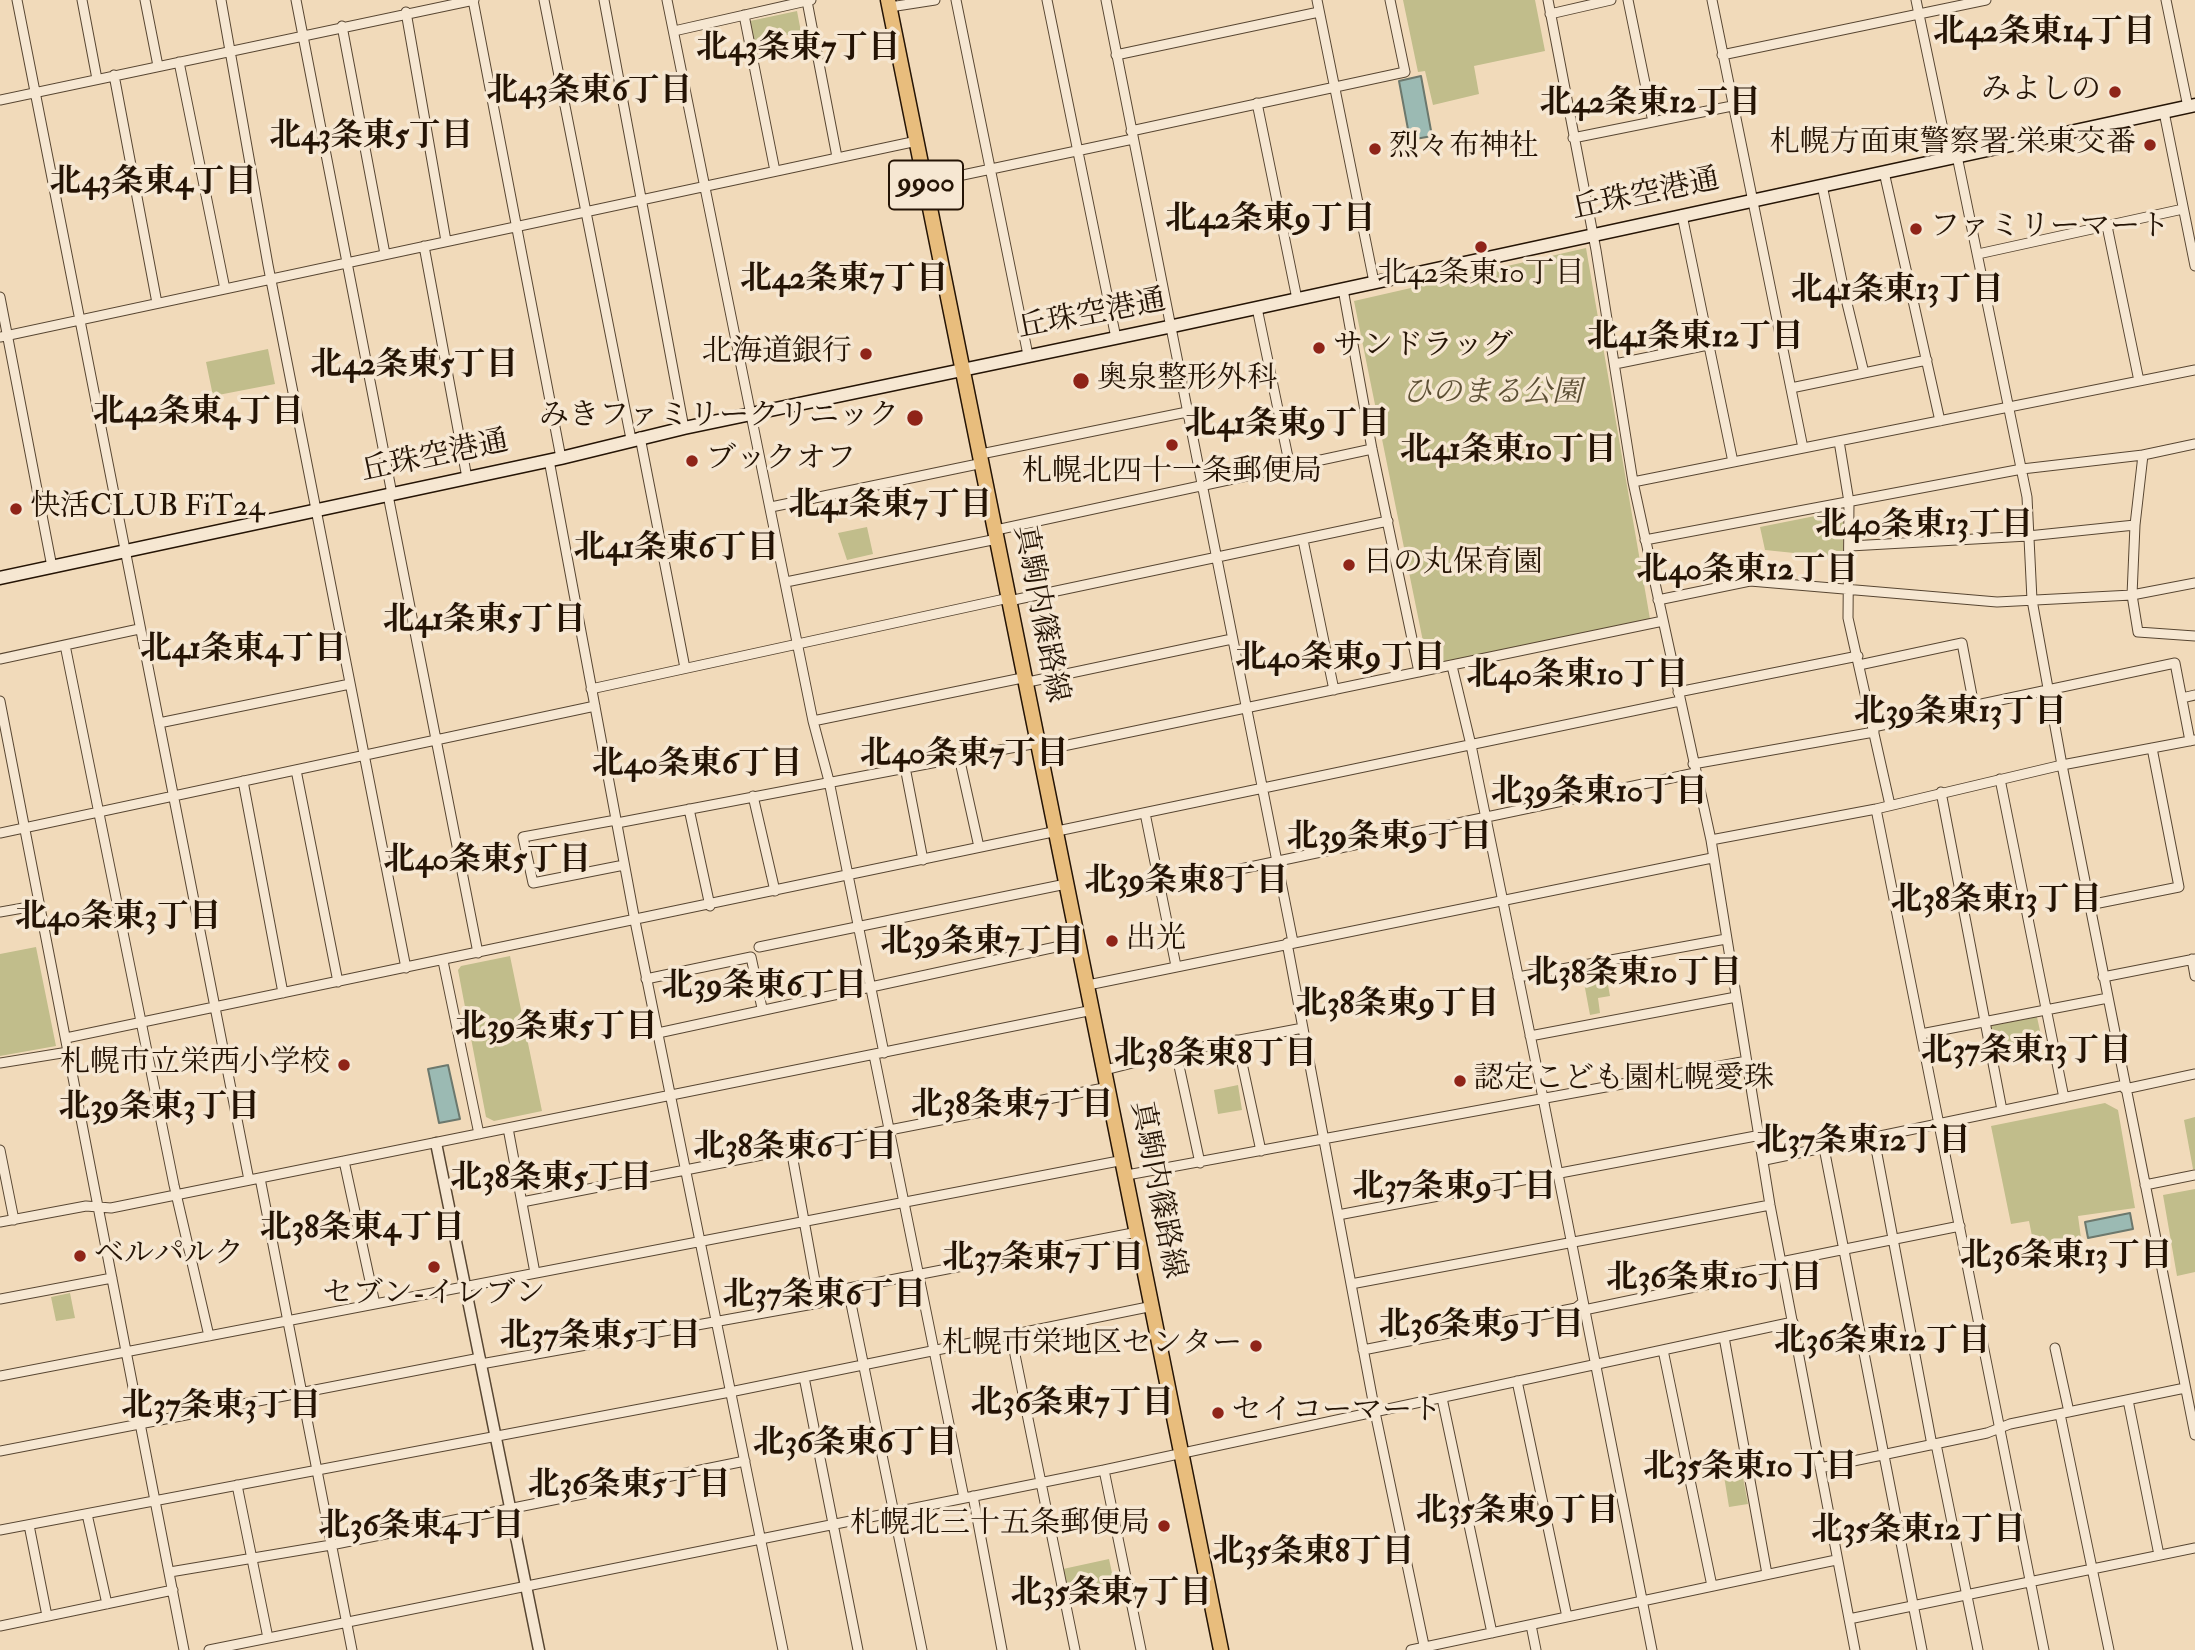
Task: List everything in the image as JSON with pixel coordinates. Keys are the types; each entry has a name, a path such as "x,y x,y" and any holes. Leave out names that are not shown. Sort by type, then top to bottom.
{"main road":[{"name":"真駒内篠路線","path":"889,4 1221,1650"},
{"name":"丘珠空港通","path":"0,578 555,459 751,413 1173,326 2191,106"}],"street":[{"path":"17,0 249,1180"},
{"path":"82,0 97,79"},
{"path":"145,0 158,66"},
{"path":"221,0 316,510 407,968"},
{"path":"296,0 478,953"},
{"path":"0,100 406,12 473,0 516,226 592,689 624,865 783,1650"},
{"path":"544,0 586,211 685,668"},
{"path":"604,0 684,428"},
{"path":"667,0 813,721 829,781 871,986 889,1130 918,1275 1002,1650"},
{"path":"674,31 809,0 836,157"},
{"path":"889,4 935,0"},
{"path":"956,0 1028,355"},
{"path":"1047,0 1116,338"},
{"path":"1106,0 1247,708 1363,1350 1425,1649"},
{"path":"1317,0 1374,282"},
{"path":"925,183 1078,150 1257,103 1405,72 1390,0"},
{"path":"1548,0 1593,234 1633,482 1711,840 1761,1135 1770,1205 1855,1650"},
{"path":"1550,14 1611,0"},
{"path":"1628,0 1653,121"},
{"path":"1712,0 1803,448"},
{"path":"1916,0 1978,254 2022,469 2032,600 2089,905 2195,1435"},
{"path":"1723,55 1986,0"},
{"path":"2166,0 2191,106"},
{"path":"406,12 446,241"},
{"path":"1116,55 1319,12"},
{"path":"744,15 775,171"},
{"path":"342,26 385,254"},
{"path":"179,62 225,289"},
{"path":"114,75 158,303"},
{"path":"1257,103 1297,299"},
{"path":"1573,138 1732,106"},
{"path":"2164,112 2195,266"},
{"path":"4,336 916,141"},
{"path":"1884,172 1940,421"},
{"path":"1822,185 1864,373"},
{"path":"1978,254 2183,209"},
{"path":"1682,215 1733,462"},
{"path":"2107,226 2139,381"},
{"path":"424,246 467,478"},
{"path":"1844,292 1908,278"},
{"path":"1343,289 1372,449 1419,672"},
{"path":"0,297 4,336 52,567"},
{"path":"1257,308 1290,467"},
{"path":"1615,364 1708,345"},
{"path":"1791,388 1927,360"},
{"path":"1633,482 2195,370"},
{"path":"771,508 1187,412"},
{"path":"1839,441 1849,502 1848,618 1890,805"},
{"path":"1645,540 2022,469 2143,455 2195,444"},
{"path":"786,582 1372,449"},
{"path":"2143,455 2135,525 2132,595 2138,632 2195,636"},
{"path":"592,689 1009,600 1216,560 1388,521"},
{"path":"1850,546 2028,536 2135,525"},
{"path":"1303,540 1334,690"},
{"path":"1658,600 1750,582 1997,602 2132,595 2195,583"},
{"path":"624,865 533,883 523,837 959,757 1038,747 1247,708 1663,621"},
{"path":"0,659 139,629"},
{"path":"813,721 1233,639"},
{"path":"66,1038 1471,746 1679,696 1858,661 1962,643 1974,706"},
{"path":"65,645 209,1336"},
{"path":"1160,886 1485,818 2048,688 2175,663 2192,740 2062,765 1876,809 1711,840"},
{"path":"1452,666 1471,746 1543,1098 1652,1650"},
{"path":"159,723 350,684"},
{"path":"2182,698 2195,695"},
{"path":"0,701 184,1650"},
{"path":"0,833 173,793 243,781 595,706"},
{"path":"2089,905 2179,887 2152,748"},
{"path":"959,757 979,847"},
{"path":"905,767 923,860"},
{"path":"296,770 338,982"},
{"path":"2000,779 2064,1098"},
{"path":"243,781 283,993"},
{"path":"1941,792 2001,1110"},
{"path":"753,796 775,891"},
{"path":"689,808 710,906"},
{"path":"1876,809 2044,1650"},
{"path":"1145,813 1176,967"},
{"path":"1088,985 1502,898 1712,858"},
{"path":"759,947 1066,884"},
{"path":"0,912 40,905"},
{"path":"1518,977 1726,939"},
{"path":"658,1033 762,1008 1079,942"},
{"path":"646,979 751,957 762,1008"},
{"path":"2104,977 2193,959 2195,976"},
{"path":"443,961 479,1134"},
{"path":"1530,1035 1736,997"},
{"path":"1921,1034 2108,998"},
{"path":"0,1222 86,1206 111,1208 1093,1010"},
{"path":"1105,1070 1176,1052 1303,1028"},
{"path":"1237,1040 1261,1151"},
{"path":"0,1063 68,1052"},
{"path":"1176,1052 1200,1163"},
{"path":"1127,1175 1747,1060"},
{"path":"1765,1160 2001,1110 2195,1074"},
{"path":"522,1202 1109,1087"},
{"path":"508,1128 535,1273"},
{"path":"1338,1214 1761,1135"},
{"path":"1874,1138 1892,1239 1978,1650"},
{"path":"436,1143 539,1650"},
{"path":"1824,1148 1922,1650"},
{"path":"0,1451 302,1392 819,1303 791,1149"},
{"path":"0,1150 14,1220"},
{"path":"0,1376 1124,1160"},
{"path":"344,1161 375,1304"},
{"path":"2145,1185 2195,1175"},
{"path":"260,1178 352,1650"},
{"path":"1351,1284 1770,1205"},
{"path":"1363,1350 1718,1282 1737,1273 1959,1226"},
{"path":"818,1294 1138,1232"},
{"path":"0,1299 112,1278"},
{"path":"848,1289 922,1650"},
{"path":"0,1530 730,1392 1153,1306"},
{"path":"209,1650 1104,1470 1793,1322"},
{"path":"1011,1335 1075,1650"},
{"path":"1724,1337 1768,1574"},
{"path":"2055,1348 2064,1413 2109,1650"},
{"path":"1663,1350 1712,1586"},
{"path":"804,1377 858,1650"},
{"path":"1517,1381 1567,1617"},
{"path":"1820,1468 2185,1388"},
{"path":"1442,1398 1492,1633"},
{"path":"2127,1400 2159,1555"},
{"path":"170,1572 331,1545 745,1461"},
{"path":"1104,1470 1141,1650"},
{"path":"237,1485 268,1638"},
{"path":"87,1514 107,1604"},
{"path":"29,1525 47,1616"},
{"path":"1849,1619 2195,1548"},
{"path":"1411,1650 1836,1560"},
{"path":"0,1626 173,1590"},
{"path":"1531,1625 1536,1650"}],"green space":[{"path":"1403,0 1535,0 1545,51 1474,66 1479,94 1433,105 1425,71 1418,72"},
{"path":"797,11 801,32 754,42 750,21"},
{"name":"ひのまる公園","path":"1586,248 1650,619 1428,666 1354,301"},
{"path":"268,349 275,384 213,396 206,362"},
{"path":"1840,511 1843,514 1843,558 1765,550 1760,527"},
{"path":"867,527 873,554 847,560 838,533"},
{"path":"36,947 56,1046 0,1056 0,954"},
{"path":"510,956 542,1111 494,1121 486,1117 458,970 461,966"},
{"path":"1605,968 1610,996 1598,998 1600,1013 1590,1015 1582,972"},
{"path":"2037,1017 2042,1040 1994,1049 1990,1026"},
{"path":"1238,1085 1242,1110 1218,1114 1214,1090"},
{"path":"2105,1103 2118,1110 2135,1208 2078,1216 2081,1238 2034,1246 2029,1221 2011,1224 1991,1126"},
{"path":"2195,1117 2195,1169 2193,1169 2184,1120"},
{"path":"2195,1189 2195,1272 2177,1276 2163,1195"},
{"path":"70,1293 75,1318 56,1321 51,1297"},
{"path":"1742,1472 1748,1504 1729,1507 1724,1476"},
{"path":"1109,1559 1114,1582 1067,1592 1063,1569"}],"water":[{"path":"1421,76 1432,136 1410,140 1399,81"},
{"path":"448,1065 460,1119 439,1123 428,1069"},
{"path":"2130,1213 2133,1229 2088,1238 2085,1222"}],"place":[{"name":"みよしの","path":"2115,92"},
{"name":"札幌方面東警察署 栄東交番","path":"2150,145"},
{"name":"烈々布神社","path":"1375,149"},
{"name":"ファミリーマート","path":"1916,229"},
{"name":"北42条東10丁目","path":"1481,247"},
{"name":"サンドラッグ","path":"1319,348"},
{"name":"北海道銀行","path":"866,354"},
{"name":"奥泉整形外科","path":"1081,381"},
{"name":"みきファミリークリニック","path":"915,418"},
{"name":"札幌北四十一条郵便局","path":"1172,445"},
{"name":"ブックオフ","path":"692,461"},
{"name":"快活CLUB FiT24","path":"16,509"},
{"name":"日の丸保育園","path":"1349,565"},
{"name":"出光","path":"1112,941"},
{"name":"札幌市立栄西小学校","path":"344,1065"},
{"name":"認定こども園札幌愛珠","path":"1460,1081"},
{"name":"ベルパルク","path":"80,1256"},
{"name":"セブン-イレブン","path":"434,1267"},
{"name":"札幌市栄地区センター","path":"1256,1346"},
{"name":"セイコーマート","path":"1218,1413"},
{"name":"札幌北三十五条郵便局","path":"1164,1526"}],"district":[{"name":"北42条東14丁目","path":"2044,34"},
{"name":"北43条東7丁目","path":"798,50"},
{"name":"北43条東6丁目","path":"589,93"},
{"name":"北42条東12丁目","path":"1650,105"},
{"name":"北43条東5丁目","path":"371,138"},
{"name":"北43条東4丁目","path":"153,184"},
{"name":"北42条東9丁目","path":"1270,221"},
{"name":"北42条東7丁目","path":"844,281"},
{"name":"北41条東13丁目","path":"1897,292"},
{"name":"北41条東12丁目","path":"1695,339"},
{"name":"北42条東5丁目","path":"414,367"},
{"name":"北42条東4丁目","path":"198,414"},
{"name":"北41条東9丁目","path":"1287,426"},
{"name":"北41条東10丁目","path":"1508,452"},
{"name":"北41条東7丁目","path":"890,507"},
{"name":"北40条東13丁目","path":"1924,527"},
{"name":"北41条東6丁目","path":"676,550"},
{"name":"北40条東12丁目","path":"1747,572"},
{"name":"北41条東5丁目","path":"484,622"},
{"name":"北41条東4丁目","path":"243,651"},
{"name":"北40条東9丁目","path":"1340,660"},
{"name":"北40条東10丁目","path":"1577,677"},
{"name":"北39条東13丁目","path":"1960,714"},
{"name":"北40条東7丁目","path":"964,756"},
{"name":"北40条東6丁目","path":"697,766"},
{"name":"北39条東10丁目","path":"1599,794"},
{"name":"北39条東9丁目","path":"1389,839"},
{"name":"北40条東5丁目","path":"487,862"},
{"name":"北39条東8丁目","path":"1186,883"},
{"name":"北38条東13丁目","path":"1996,902"},
{"name":"北40条東3丁目","path":"118,919"},
{"name":"北39条東7丁目","path":"982,944"},
{"name":"北38条東10丁目","path":"1634,975"},
{"name":"北39条東6丁目","path":"764,988"},
{"name":"北38条東9丁目","path":"1397,1006"},
{"name":"北39条東5丁目","path":"556,1029"},
{"name":"北37条東13丁目","path":"2026,1053"},
{"name":"北38条東8丁目","path":"1215,1056"},
{"name":"北38条東7丁目","path":"1012,1107"},
{"name":"北39条東3丁目","path":"159,1109"},
{"name":"北37条東12丁目","path":"1863,1143"},
{"name":"北38条東6丁目","path":"795,1149"},
{"name":"北38条東5丁目","path":"551,1180"},
{"name":"北37条東9丁目","path":"1454,1189"},
{"name":"北38条東4丁目","path":"362,1230"},
{"name":"北36条東13丁目","path":"2066,1258"},
{"name":"北37条東7丁目","path":"1043,1260"},
{"name":"北36条東10丁目","path":"1714,1280"},
{"name":"北37条東6丁目","path":"824,1297"},
{"name":"北36条東9丁目","path":"1481,1327"},
{"name":"北37条東5丁目","path":"600,1338"},
{"name":"北36条東12丁目","path":"1882,1343"},
{"name":"北36条東7丁目","path":"1072,1405"},
{"name":"北37条東3丁目","path":"221,1408"},
{"name":"北36条東6丁目","path":"855,1445"},
{"name":"北35条東10丁目","path":"1750,1469"},
{"name":"北36条東5丁目","path":"629,1487"},
{"name":"北35条東9丁目","path":"1517,1513"},
{"name":"北36条東4丁目","path":"421,1528"},
{"name":"北35条東12丁目","path":"1918,1532"},
{"name":"北35条東8丁目","path":"1313,1554"},
{"name":"北35条東7丁目","path":"1111,1595"}]}
